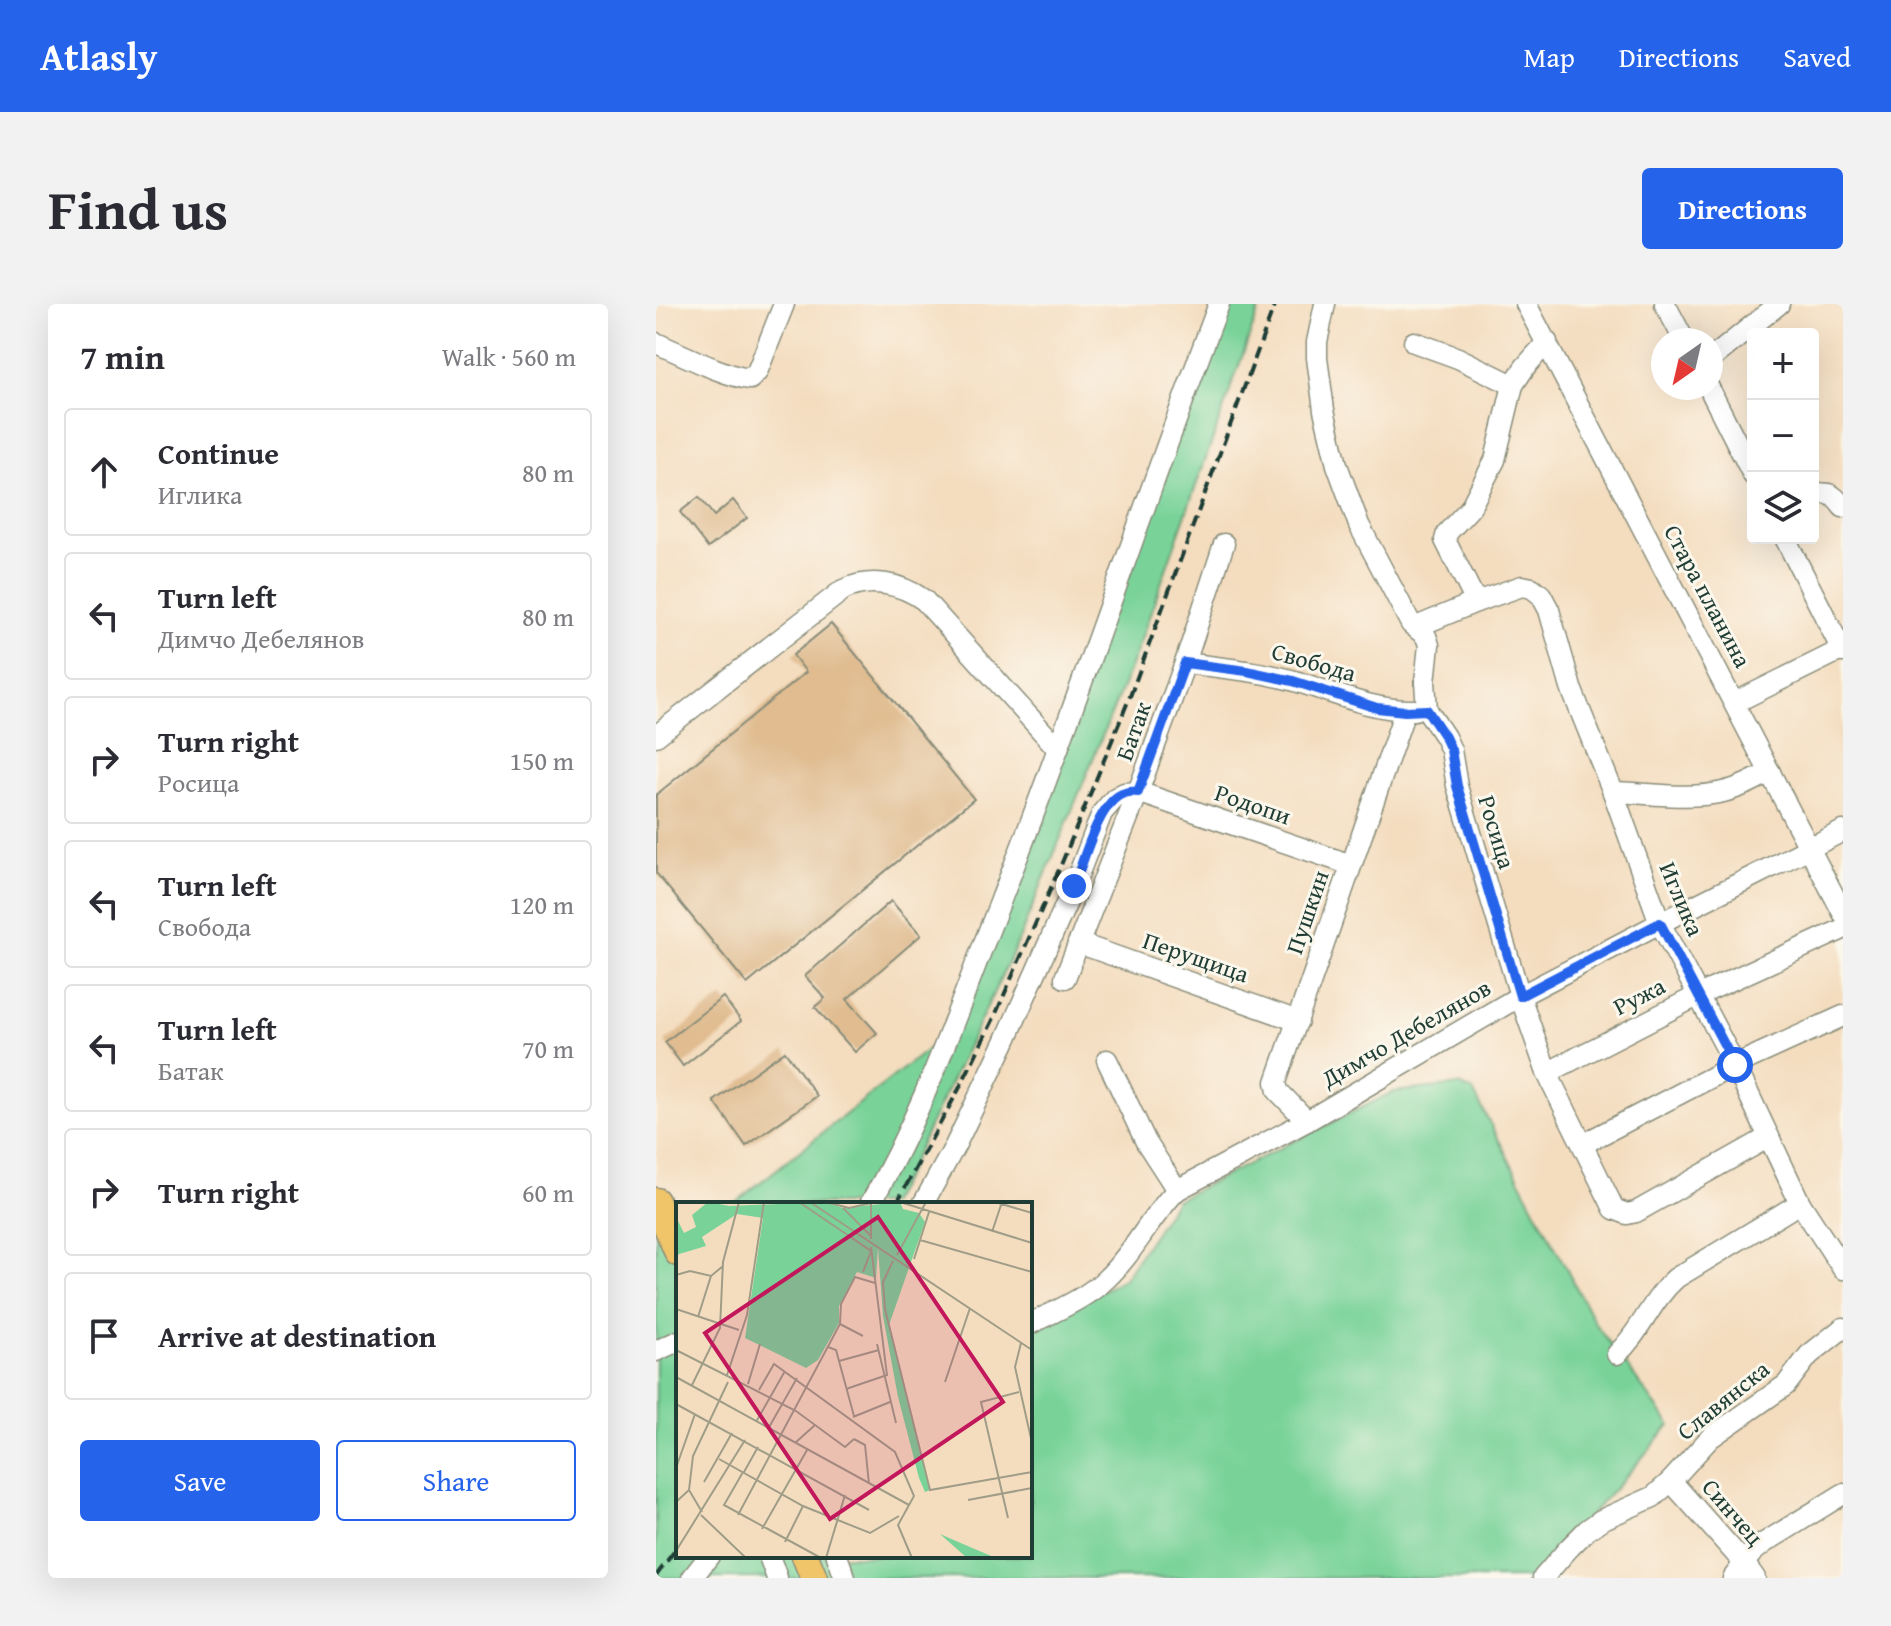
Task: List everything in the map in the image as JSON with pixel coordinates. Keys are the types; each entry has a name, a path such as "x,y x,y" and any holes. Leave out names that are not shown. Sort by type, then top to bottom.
{"main road":[{"path":"656,1201 676,1248"},
{"path":"806,1558 814,1578"}],"street":[{"path":"656,343 740,378 750,379 757,372 784,304"},
{"path":"871,1202 916,1116 1022,849 1219,304"},
{"path":"1325,304 1317,358 1333,451 1359,525 1411,624 1426,636 1429,645 1425,682 1427,710"},
{"name":"Стара планина","path":"1526,304 1843,913"},
{"path":"1665,304 1678,328"},
{"path":"1723,349 1779,304"},
{"path":"1414,342 1458,358 1513,385"},
{"path":"1416,627 1476,602 1445,540 1447,533 1470,508 1495,460 1513,385 1547,342"},
{"path":"1715,400 1751,472"},
{"path":"1819,495 1827,492 1834,495 1843,507"},
{"name":"Батак","path":"1065,978 1138,792 1224,544"},
{"path":"1734,703 1843,650 1788,544"},
{"path":"656,736 843,590 866,582 909,590 924,600 1058,749"},
{"name":"Иглика","path":"1476,602 1522,586 1532,588 1541,595 1549,610 1571,688 1613,792 1660,923 1735,1065 1800,1203 1843,1269"},
{"name":"Свобода","path":"1185,663 1278,677 1377,708 1427,710"},
{"name":"Росица","path":"1427,710 1451,750 1457,786 1520,996 1547,1073 1614,1209 1627,1214 1636,1212 1769,1137"},
{"name":"Пушкин","path":"1307,1121 1278,1091 1276,1082 1405,711"},
{"path":"1613,792 1719,793 1738,788 1770,772"},
{"path":"924,1202 1005,1042 1074,886 1102,813 1115,798 1124,793 1138,792"},
{"name":"Родопи","path":"1138,792 1351,865"},
{"name":"Димчо Дебелянов","path":"1032,1323 1086,1294 1106,1279 1177,1190 1307,1121 1520,996 1843,831"},
{"name":"Ружа","path":"1547,1073 1699,995 1843,929"},
{"name":"Перущица","path":"1078,943 1298,1021"},
{"path":"1583,1144 1735,1065 1843,1016"},
{"path":"1107,1060 1146,1142 1177,1190"},
{"path":"1617,1354 1629,1343 1664,1289 1676,1278 1800,1203"},
{"name":"Славянска","path":"1543,1578 1587,1530 1601,1520 1653,1497 1710,1438 1786,1385 1809,1355 1843,1328"},
{"path":"656,1351 676,1342"},
{"name":"Синчец","path":"1671,1481 1744,1573"},
{"path":"1744,1573 1764,1543 1843,1494"},
{"path":"692,1578 707,1558"},
{"path":"770,1558 777,1578"},
{"path":"838,1558 845,1578"}],"green space":[{"path":"1219,304 1261,304 1134,659 1017,944 890,1202 736,1202 948,1033"},
{"path":"1459,1085 1473,1091 1595,1323 1670,1425 1531,1578 656,1578 656,1228 676,1246 676,1558 1032,1558 1032,1328 1124,1279 1176,1200 1393,1092"}],"building":[{"path":"699,497 714,516 733,500 747,518 708,548 680,512"},
{"path":"831,624 974,799 747,984 656,873 656,795 806,672 793,655"},
{"path":"891,901 921,935 847,999 877,1033 855,1052 815,1007 825,998 805,976"},
{"path":"723,997 741,1021 683,1066 665,1042"},
{"path":"785,1051 817,1096 746,1146 714,1101"}],"railway":[{"path":"897,1202 994,1018 1061,865 1129,699 1275,304"},
{"path":"656,1576 676,1549"}],"route":[{"path":"1074,886 1102,813 1115,798 1124,793 1138,792 1185,663 1293,681 1377,708 1427,710 1451,750 1457,786 1520,996 1660,923 1735,1065"}]}
